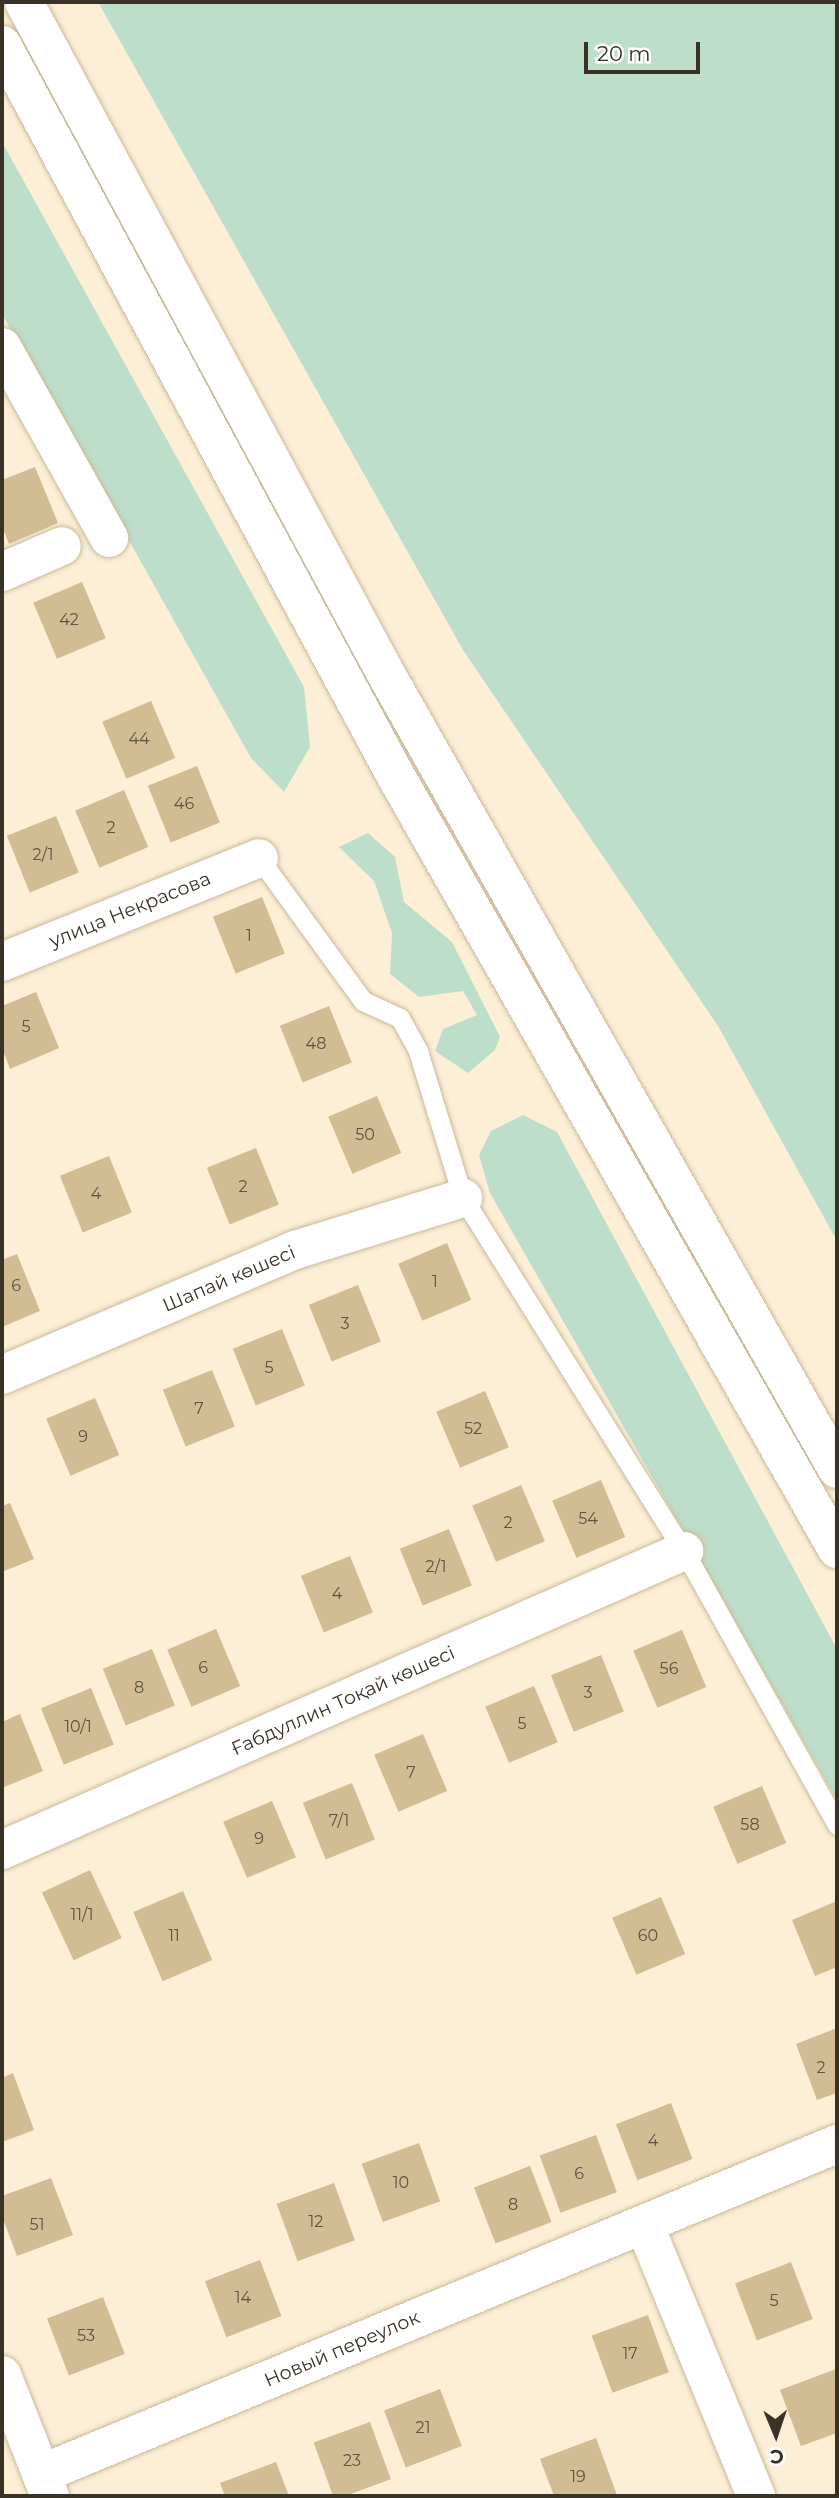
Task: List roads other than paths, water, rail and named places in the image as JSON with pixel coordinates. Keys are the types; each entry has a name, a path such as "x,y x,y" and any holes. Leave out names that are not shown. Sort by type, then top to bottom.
{"main road":[{"path":"24,2 386,674 837,1469"},
{"path":"2,45 393,771 837,1549"},
{"path":"2,347 109,538"},
{"path":"2,572 62,546"},
{"name":"улица Некрасова","path":"2,962 259,858"},
{"name":"Шапай көшесі","path":"2,1375 295,1250 463,1198"},
{"name":"Ғабдуллин Тоқай көшесі","path":"2,1850 684,1551"},
{"name":"Новый переулок","path":"45,2485 644,2224 837,2144"},
{"path":"644,2224 756,2496"},
{"path":"2,2375 45,2485"}],"lane":[{"path":"259,858 363,1000 400,1018 418,1051 463,1198 684,1551 837,1825"}]}
